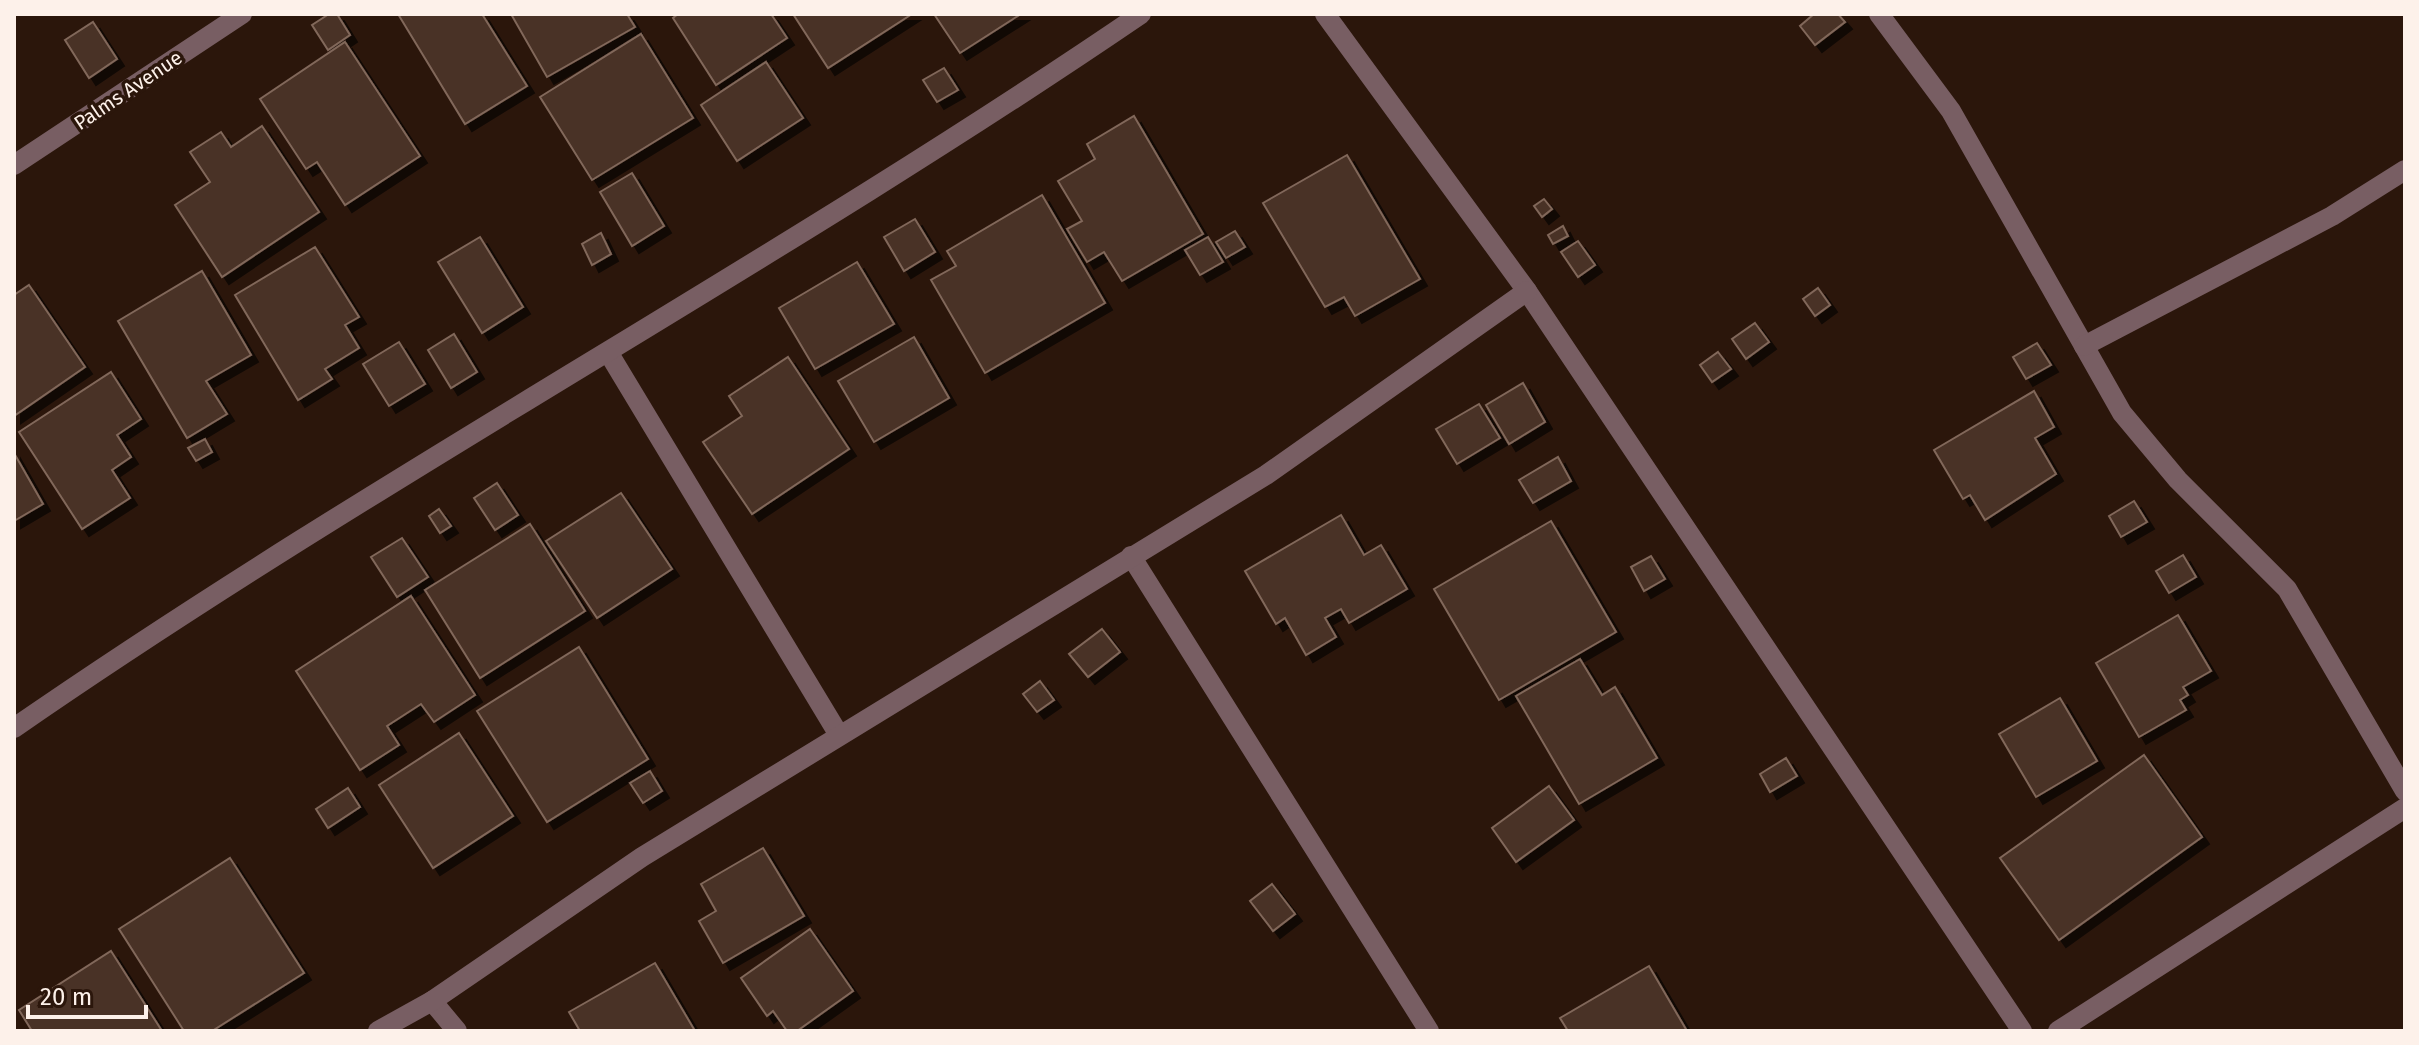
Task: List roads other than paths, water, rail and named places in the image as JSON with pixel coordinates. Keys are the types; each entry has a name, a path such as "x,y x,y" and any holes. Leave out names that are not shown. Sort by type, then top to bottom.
{"street":[{"name":"Palms Avenue","path":"14,165 242,14"},
{"path":"14,728 227,586 762,260 1033,88 1141,14"},
{"path":"1325,14 1527,291 2022,1031"},
{"path":"1879,14 1951,111 2122,413 2178,480 2287,589 2405,791"},
{"path":"2084,346 2332,216 2405,170"},
{"path":"378,1031 432,1001 642,857 1266,475 1527,291"},
{"path":"608,352 839,735"},
{"path":"1131,556 1429,1031"},
{"path":"2058,1031 2405,808"},
{"path":"432,1001 457,1031"}]}
